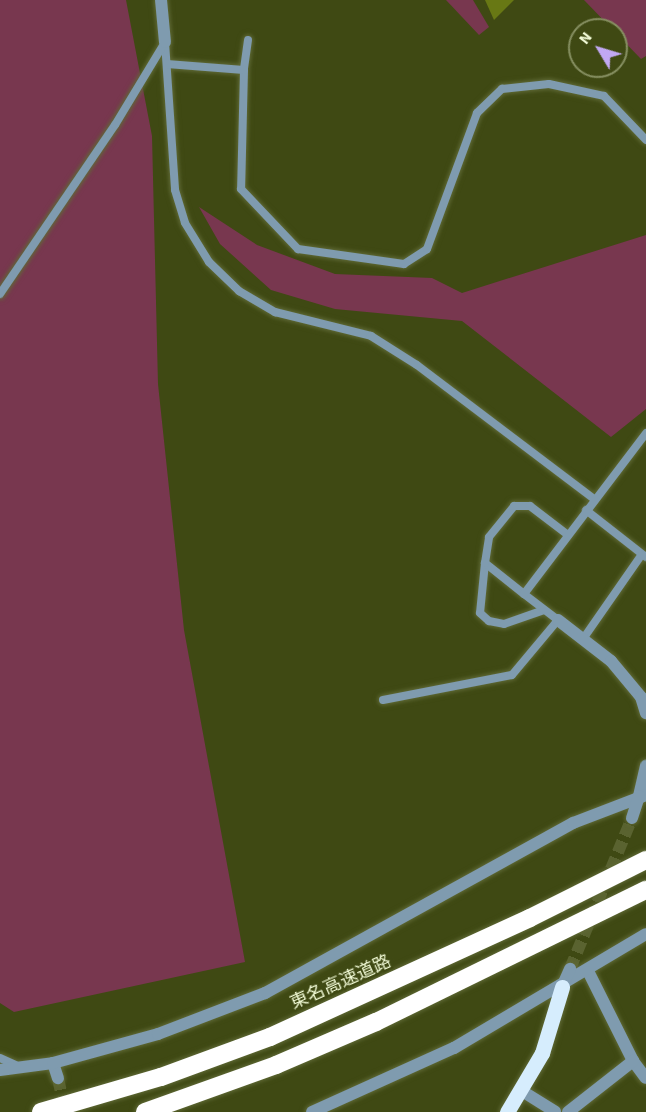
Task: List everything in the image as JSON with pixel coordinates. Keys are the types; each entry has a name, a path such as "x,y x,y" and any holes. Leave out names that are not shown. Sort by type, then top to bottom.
{"highway":[{"name":"東名高速道路","path":"41,1112 161,1077 270,1037 530,918 646,860"},
{"path":"145,1112 276,1065 376,1022 646,890"}],"main road":[{"path":"507,1112 522,1091 542,1053 562,987"}],"street":[{"path":"161,0 165,42"},
{"path":"558,620 611,661 641,697 646,713"},
{"path":"632,818 642,796 646,766"},
{"path":"0,1070 16,1065 53,1063 158,1034 265,993 573,824 642,796"},
{"path":"312,1112 454,1048 562,987 646,934"},
{"path":"562,987 570,969"},
{"path":"588,971 633,1061 646,1078"},
{"path":"568,1112 633,1061"},
{"path":"53,1063 58,1078"},
{"path":"522,1091 555,1112"}],"lane":[{"path":"248,40 244,70 241,189 298,249 404,264 427,249 477,113 502,89 549,84 604,96 646,140"},
{"path":"165,42 175,190 185,223 209,262 239,291 275,312 371,336 417,364 594,499"},
{"path":"0,294 115,125 165,42"},
{"path":"167,64 244,70"},
{"path":"524,594 646,433"},
{"path":"544,610 504,624 489,621 480,613 489,537 514,506 530,506 568,535"},
{"path":"583,639 644,556 586,510"},
{"path":"383,700 512,675 558,620 485,563"},
{"path":"0,1058 16,1065"}],"shaded area":[{"path":"0,0 126,0 152,136 158,384 184,630 245,962 14,1012 0,1003"},
{"path":"446,0 473,0 489,27 479,35"},
{"path":"485,0 514,0 494,20"},
{"path":"584,0 646,0 646,56 641,59 628,46 628,18 601,18"},
{"path":"199,207 257,245 335,274 432,278 462,293 646,235 646,409 611,437 462,321 335,309 271,290 220,244"}],"tunnel":[{"path":"570,969 632,818"},
{"path":"58,1078 65,1112"}]}
